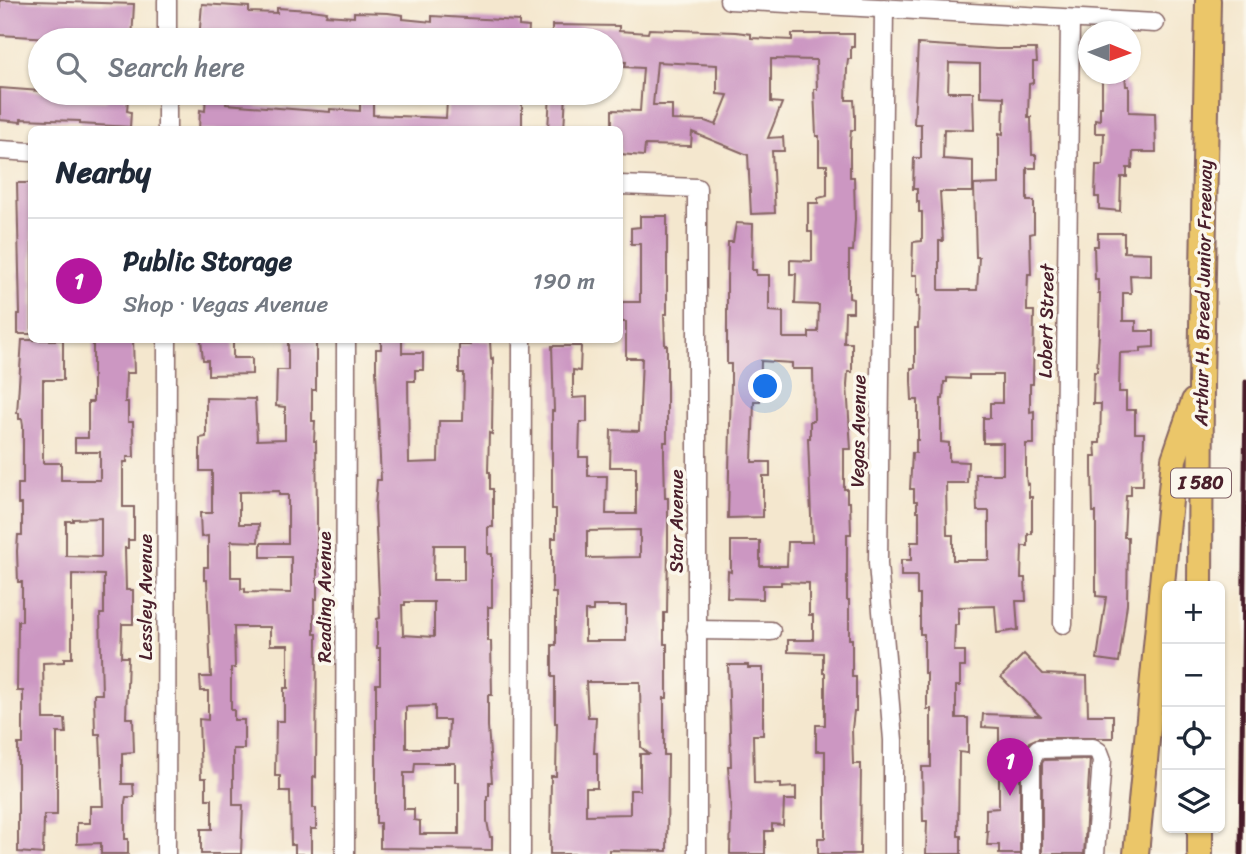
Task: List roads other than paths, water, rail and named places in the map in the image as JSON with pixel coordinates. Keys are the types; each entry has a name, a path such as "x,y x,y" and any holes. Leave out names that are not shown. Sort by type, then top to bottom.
{"highway":[{"name":"Arthur H. Breed Junior Freeway","path":"1200,581 1208,0"},
{"path":"1136,854 1174,459 1201,381"},
{"path":"1200,833 1200,854"}],"street":[{"path":"167,0 167,28"},
{"path":"729,0 1155,23"},
{"name":"Vegas Avenue","path":"884,8 878,564 893,740 893,854"},
{"name":"Lobert Street","path":"1063,624 1070,19"},
{"path":"167,105 167,126"},
{"path":"0,150 28,152"},
{"name":"Star Avenue","path":"623,185 697,188 697,854"},
{"name":"Lessley Avenue","path":"166,854 167,343"},
{"name":"Reading Avenue","path":"345,854 346,343"},
{"path":"522,343 522,854"},
{"path":"696,630 771,631"},
{"path":"1031,854 1033,753 1038,749 1093,748 1099,751 1102,760 1095,854"}],"railway":[{"path":"1241,854 1246,382"}],"place":[{"name":"Public Storage","path":"1010,796"}]}
